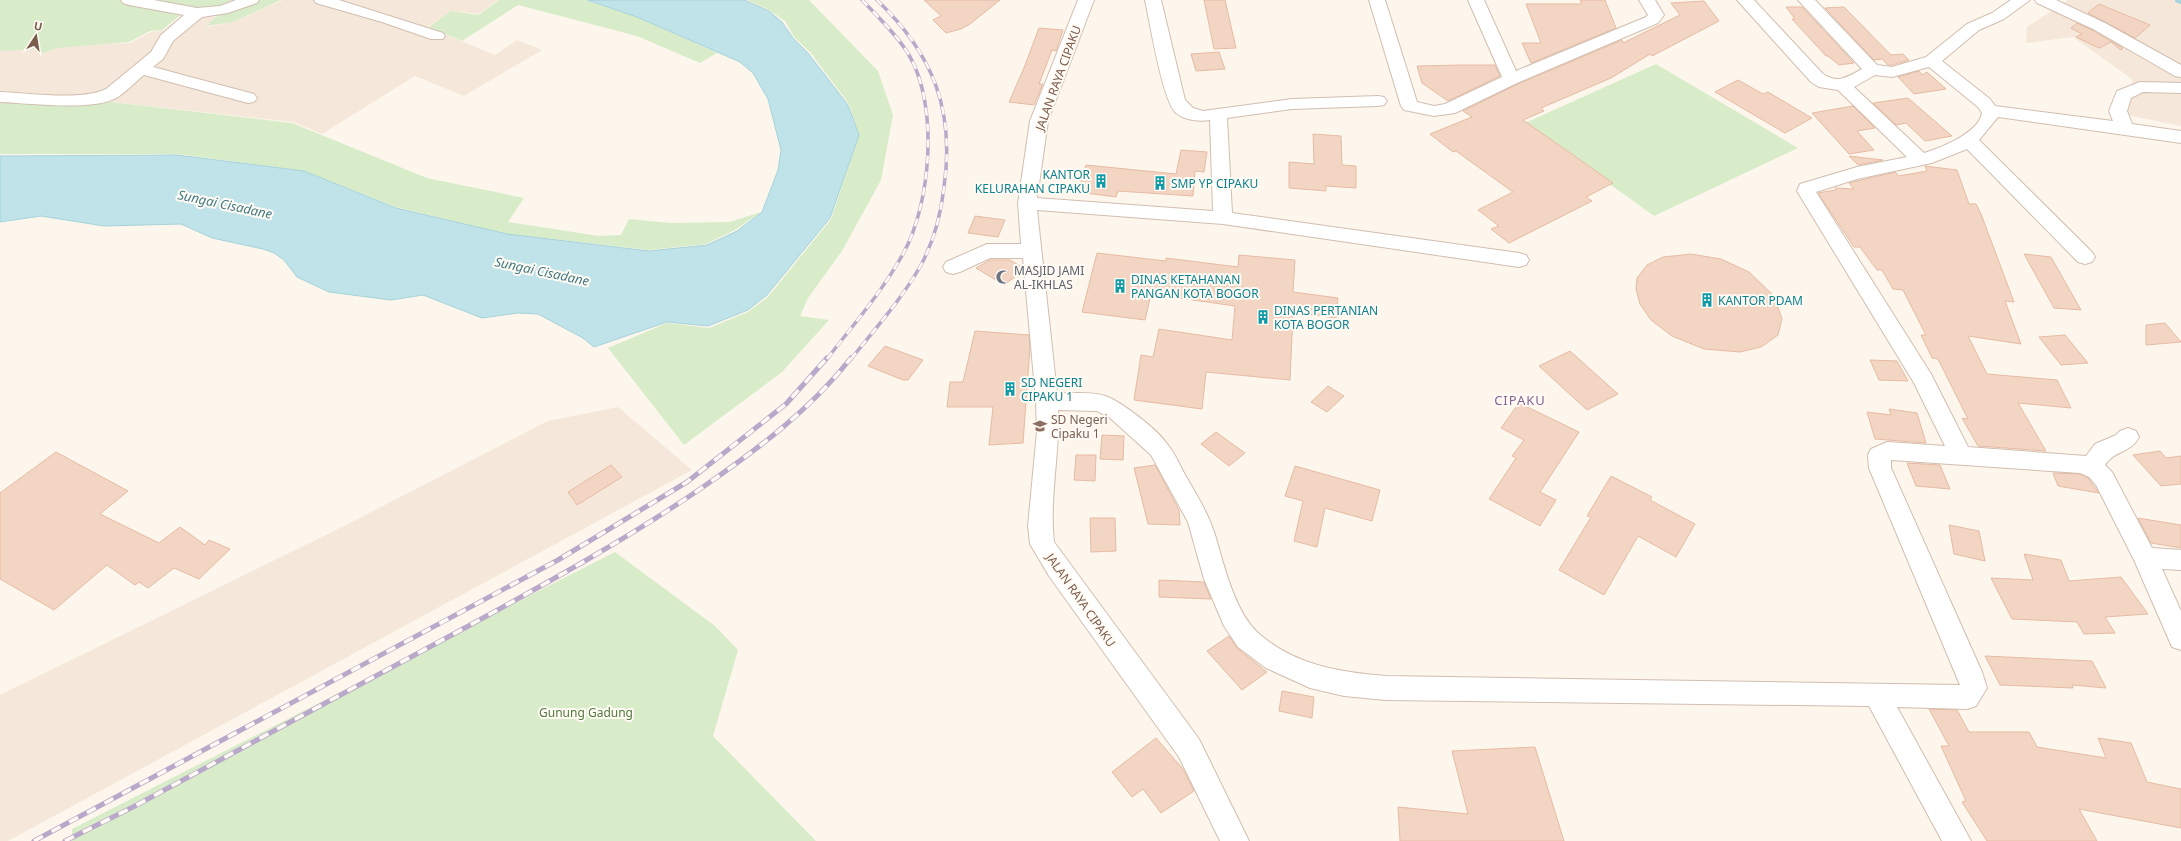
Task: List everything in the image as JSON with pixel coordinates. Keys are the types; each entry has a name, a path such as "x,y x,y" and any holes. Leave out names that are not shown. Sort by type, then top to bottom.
{"street":[{"path":"129,0 197,13 222,10 251,0"},
{"path":"322,0 388,18 437,36"},
{"name":"JALAN RAYA CIPAKU","path":"1086,0 1040,121 1027,203 1048,401 1048,431 1040,526 1042,544 1058,569 1189,748 1235,841"},
{"path":"1153,0 1178,105 1191,115 1203,116 1292,104 1378,101"},
{"path":"1377,0 1410,106 1434,111 1449,109 1511,79 1652,20 1656,15 1647,0"},
{"path":"1476,0 1511,79"},
{"path":"1746,0 1817,78 1825,83 1843,86 1919,159"},
{"path":"1806,0 1872,70"},
{"path":"1843,86 1872,70 1892,72 1932,61 1973,27 1998,16 2022,0"},
{"path":"2042,0 2099,26 2181,72"},
{"path":"0,97 73,100 101,98 112,92 157,55 167,38 197,13"},
{"path":"1932,61 1984,103 1990,111 1990,118 1975,137 1960,147 1919,159 1856,173 1808,188 1806,191 1923,380 1961,455"},
{"path":"141,69 248,98"},
{"path":"2125,128 2118,111 2123,95 2140,87 2181,88"},
{"path":"1990,111 2125,128 2181,137"},
{"path":"1218,114 1223,218"},
{"path":"1969,141 2015,185 2085,257"},
{"path":"1027,203 1223,218 1519,260"},
{"path":"953,267 987,251 1031,251"},
{"path":"1048,401 1100,403 1117,411 1159,449 1199,521 1216,579 1233,618 1247,639 1275,660 1310,676 1344,684 1386,688 1876,694 1967,697 1974,688 1880,468 1879,455 1887,451 2083,464 2092,467 2104,480 2145,558 2181,639"},
{"path":"2092,467 2103,450 2124,441 2128,437"},
{"path":"2145,558 2181,560"},
{"path":"1876,694 1957,841"}],"shaded area":[{"path":"283,0 498,0 478,14 451,11 428,27 495,55 517,40 542,50 464,96 415,76 322,134 293,122 85,99 0,103 0,51 52,45 130,43 151,32 164,30 184,14 216,17 206,27 233,22"},
{"path":"2068,0 2181,0 2181,126 2117,113 2135,92 2132,79 2073,37 2026,43 2027,27"},
{"path":"618,407 692,470 8,841 0,841 0,695 346,525 548,421"}],"green space":[{"path":"0,0 281,0 233,22 206,26 217,16 183,13 162,30 150,31 129,42 57,48 43,53 36,51 36,49 0,51"},
{"path":"499,0 585,0 637,17 717,53 700,63 637,36 518,5 462,41 429,27 451,11 478,15"},
{"path":"747,0 809,0 878,71 893,115 881,180 842,251 808,298 800,316 829,320 782,372 684,445 608,348 667,323 709,328 748,312 768,297 831,219 859,135 849,104 810,52 794,37 785,21 769,10"},
{"path":"1656,64 1798,148 1654,216 1525,123"},
{"path":"85,99 292,123 427,178 524,198 508,222 599,236 621,235 629,219 671,223 730,222 761,212 735,230 706,244 649,250 507,234 396,207 305,171 178,154 0,154 0,103"},
{"name":"Gunung Gadung","path":"615,552 715,626 738,650 713,736 816,841 72,841 72,829"}],"water":[{"name":"Sungai Cisadane","path":"587,0 744,0 769,11 782,22 793,38 808,53 848,105 859,135 830,218 767,295 748,310 708,326 667,322 594,347 583,338 538,314 518,313 482,318 423,295 391,300 329,292 297,277 284,260 274,253 263,249 212,238 181,224 104,226 41,216 0,222 0,156 177,155 304,171 396,208 507,234 649,251 707,245 737,231 762,212 778,170 781,150 768,99 753,73 740,62 637,17"}],"building":[{"path":"924,0 1000,0 970,24 961,29 946,33 933,20 941,16"},
{"path":"1204,0 1225,0 1236,48 1214,49"},
{"path":"1580,0 1605,0 1616,28 1531,63 1522,43 1541,43 1526,4 1582,4"},
{"path":"1704,1 1719,21 1652,56 1650,54 1611,78 1541,108 1544,111 1523,120 1613,183 1586,197 1592,201 1509,243 1491,229 1499,226 1478,210 1513,192 1456,151 1453,152 1430,134 1472,117 1463,111 1518,84 1622,40 1623,43 1680,15 1671,3"},
{"path":"2099,4 2150,25 2135,38 2088,13"},
{"path":"1786,7 1802,7 1854,63 1839,65 1826,56 1792,19 1795,19"},
{"path":"1844,7 1891,55 1903,54 1909,60 1888,65 1882,59 1874,60 1825,8"},
{"path":"2077,23 2123,48 2121,50 2111,42 2099,48 2076,37 2082,34 2071,28"},
{"path":"1039,28 1063,30 1056,51 1052,50 1039,84 1043,84 1034,105 1009,102 1024,68"},
{"path":"1219,52 1225,69 1196,71 1191,54"},
{"path":"1495,65 1500,76 1448,101 1422,83 1417,66"},
{"path":"1919,71 1922,75 1927,72 1946,89 1914,94 1898,77"},
{"path":"1738,80 1763,94 1768,92 1812,118 1785,133 1715,92"},
{"path":"1908,98 1952,136 1925,141 1906,123 1896,125 1873,103"},
{"path":"1853,106 1875,128 1857,131 1874,150 1849,154 1812,113"},
{"path":"1313,134 1341,136 1342,165 1356,166 1356,188 1326,186 1326,191 1289,188 1289,162 1314,164"},
{"path":"1181,150 1207,152 1204,172 1195,171 1193,196 1118,191 1116,197 1078,192 1086,165 1176,174"},
{"path":"1849,156 1883,160 1858,165"},
{"path":"1925,166 1957,170 1969,204 1976,204 1981,214 2014,302 2005,301 2021,344 1968,336 1987,374 2057,380 2071,408 2018,403 2046,451 1978,446 1962,418 1968,419 1938,359 1932,358 1921,335 1926,335 1903,290 1893,289 1882,270 1877,270 1860,247 1854,247 1818,193 1836,190 1835,188 1854,189 1849,183 1895,172 1899,176 1927,171"},
{"path":"975,216 1005,220 998,237 968,233"},
{"path":"1097,253 1166,261 1166,258 1238,267 1239,255 1295,260 1293,292 1338,298 1336,318 1293,312 1290,380 1206,372 1202,409 1134,400 1141,355 1153,357 1159,329 1232,340 1235,306 1151,294 1145,320 1082,312"},
{"name":"KANTOR PDAM","path":"1691,254 1721,259 1749,272 1774,296 1782,319 1778,335 1761,347 1740,352 1704,349 1672,336 1651,320 1640,304 1636,289 1637,278 1647,265 1663,257"},
{"path":"2024,254 2051,257 2081,310 2054,308"},
{"name":"MASJID JAMI AL-IKHLAS","path":"990,260 1010,260 1022,267 1023,271 1004,285 976,268"},
{"path":"2165,323 2181,342 2146,345 2146,325"},
{"path":"975,331 1029,335 1030,347 1023,443 989,445 993,407 947,407 950,382 963,382"},
{"path":"2065,335 2088,363 2061,365 2039,337"},
{"path":"885,346 923,360 908,380 903,380 868,366"},
{"path":"1570,351 1618,394 1587,410 1539,366"},
{"path":"1870,360 1897,361 1908,381 1879,380"},
{"path":"1328,386 1344,396 1327,412 1311,402"},
{"path":"1519,403 1579,432 1540,492 1556,500 1540,526 1489,499 1516,458 1512,456 1524,440 1501,428"},
{"path":"1889,409 1917,413 1926,443 1875,439 1867,412 1891,415"},
{"path":"1216,432 1245,453 1229,466 1201,444"},
{"path":"1102,435 1124,436 1123,460 1100,459"},
{"path":"2160,451 2166,458 2181,456 2181,484 2161,486 2133,455"},
{"path":"56,452 128,491 100,514 159,543 180,527 205,545 209,540 230,549 199,579 174,568 148,588 139,582 135,585 107,565 54,610 0,579 0,493"},
{"path":"1076,455 1096,455 1095,481 1074,480"},
{"path":"1907,463 1940,465 1950,489 1916,486"},
{"path":"611,465 622,477 577,505 568,492"},
{"path":"1155,465 1179,510 1180,525 1148,524 1134,468"},
{"path":"1295,466 1380,490 1372,521 1325,508 1317,547 1294,541 1303,501 1285,496"},
{"path":"2053,473 2080,474 2088,478 2099,493 2058,486"},
{"path":"1611,476 1652,497 1650,500 1695,524 1676,557 1638,536 1604,595 1559,570 1591,517 1587,516"},
{"path":"1090,518 1115,518 1116,551 1091,552"},
{"path":"2138,518 2181,525 2181,548 2151,543"},
{"path":"1949,525 1979,531 1985,561 1954,554"},
{"path":"2024,554 2061,560 2069,581 2121,577 2148,614 2105,617 2115,633 2084,634 2077,622 2012,619 1991,578 2033,580"},
{"path":"1159,580 1204,582 1211,599 1159,597"},
{"path":"1229,636 1237,648 1267,672 1242,690 1207,651"},
{"path":"1985,656 2092,661 2106,688 2072,685 2073,688 2000,685"},
{"path":"1282,691 1314,697 1312,718 1279,711"},
{"path":"1929,709 1957,710 1969,732 2029,732 2037,747 2106,758 2098,738 2131,743 2147,782 2181,789 2181,828 2079,809 2097,841 1987,841 1962,802 1966,801 1941,746 1949,746"},
{"path":"1156,738 1183,769 1194,791 1161,813 1143,789 1132,797 1112,772"},
{"path":"1535,747 1564,841 1400,841 1398,807 1468,814 1452,751"}],"railway":[{"path":"827,359 877,295 903,254 913,233 920,209 928,155 928,127 925,101 919,76 909,55 899,40 862,0"},
{"path":"851,359 897,302 914,278 926,256 939,217 943,197 947,159 946,133 936,85 926,63 913,41 877,0"},
{"path":"34,841 558,560 687,482 786,404 827,358"},
{"path":"65,841 133,807 523,596 584,562 674,507 744,458 782,428 818,395 851,358"}],"place":[{"name":"KANTOR KELURAHAN CIPAKU","path":"1101,181"},
{"name":"SMP YP CIPAKU","path":"1160,183"},
{"name":"MASJID JAMI AL-IKHLAS","path":"1003,277"},
{"name":"DINAS KETAHANAN PANGAN KOTA BOGOR","path":"1120,286"},
{"name":"KANTOR PDAM","path":"1707,300"},
{"name":"DINAS PERTANIAN KOTA BOGOR","path":"1263,317"},
{"name":"SD NEGERI CIPAKU 1","path":"1010,389"},
{"name":"SD Negeri Cipaku 1","path":"1040,426"}],"district":[{"name":"CIPAKU","path":"1520,400"}]}
